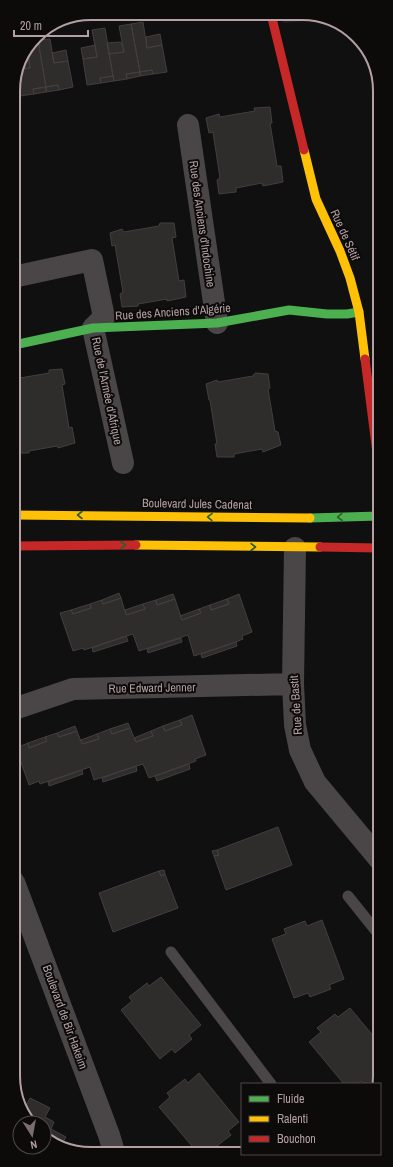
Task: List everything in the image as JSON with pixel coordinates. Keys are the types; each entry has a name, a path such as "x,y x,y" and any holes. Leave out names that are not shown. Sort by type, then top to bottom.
{"street":[{"name":"Rue de Sétif","path":"272,20 316,199 340,251 350,278 359,312 373,422"},
{"name":"Rue des Anciens d'Indochine","path":"188,125 217,323"},
{"name":"Rue de l'Armée d'Afrique","path":"20,275 92,260 104,317 93,328 123,463"},
{"name":"Rue des Anciens d'Algérie","path":"20,344 93,328 217,323 289,310 327,314 347,314 359,312"},
{"name":"Boulevard Jules Cadenat","path":"20,515 294,518 373,516"},
{"path":"20,546 132,545 373,548"},
{"name":"Rue de Bastit","path":"295,548 293,684 295,725 300,750 315,782 373,852"},
{"name":"Rue Edward Jenner","path":"20,707 73,690 293,684"},
{"name":"Boulevard de Bir Hakeim","path":"20,898 113,1147"}],"lane":[{"path":"348,896 373,927"},
{"path":"171,952 270,1083"}],"green space":[{"path":"283,20 310,20 283,23"}],"building":[{"path":"143,22 147,48 162,45 167,72 153,74 152,70 140,72 131,24"},
{"path":"131,24 140,72 126,74 127,79 114,81 109,54 124,52 119,26"},
{"path":"105,28 113,76 100,78 101,83 87,85 83,59 97,57 92,30"},
{"path":"160,34 162,45 147,48 146,37"},
{"path":"50,39 54,63 68,61 73,87 59,90 58,85 46,87 39,43 42,40"},
{"path":"121,42 124,52 109,54 107,43"},
{"path":"39,43 46,87 33,89 34,94 20,96 22,72 23,69 30,68 28,57"},
{"path":"95,45 97,57 83,59 81,48"},
{"path":"66,50 68,61 54,63 52,53"},
{"path":"27,58 29,58 30,68 23,69 25,64"},
{"path":"152,70 153,74 140,76 140,72"},
{"path":"140,72 140,76 127,79 126,74"},
{"path":"113,76 114,81 101,83 100,78"},
{"path":"58,85 59,90 46,92 46,87"},
{"path":"46,87 46,92 34,94 33,89"},
{"path":"270,107 272,123 270,123 277,166 281,166 283,182 263,186 262,183 236,188 236,192 219,194 217,180 220,178 213,132 209,133 206,118 219,114 220,117 255,111 254,108"},
{"path":"160,223 174,223 176,237 172,238 179,281 184,280 186,297 167,301 167,299 138,304 138,306 122,307 120,294 123,292 115,245 112,246 110,233 122,229 124,232 159,226"},
{"path":"62,369 65,384 62,385 69,428 72,427 75,443 58,448 57,446 29,451 29,453 20,453 20,378 49,373 49,370"},
{"path":"255,373 268,374 270,388 268,389 275,431 278,432 281,445 263,452 262,449 234,454 234,457 217,457 215,444 217,444 206,384 217,380 218,382 253,376"},
{"path":"119,593 121,598 103,604 102,600"},
{"path":"173,594 175,599 157,605 156,600"},
{"path":"239,594 252,632 242,636 243,639 236,642 194,656 188,635 139,651 133,634 84,650 83,648 73,651 60,613 71,610 73,614 91,608 90,604 102,600 103,604 121,598 126,615 145,609 143,604 156,600 157,605 175,599 182,620 201,613 199,609 210,605 211,610 229,604 227,599"},
{"path":"227,599 229,604 211,610 210,605"},
{"path":"90,604 91,608 73,614 71,610"},
{"path":"143,604 145,609 126,615 125,610"},
{"path":"199,609 201,613 182,620 180,616"},
{"path":"126,636 128,641 93,652 92,648"},
{"path":"181,638 182,642 148,653 147,649"},
{"path":"236,642 237,646 202,658 201,654"},
{"path":"192,715 206,755 195,759 196,761 149,778 143,764 94,780 90,767 40,784 39,781 29,785 20,759 20,746 28,743 29,748 47,741 45,737 57,733 59,737 77,731 82,744 99,739 97,734 110,729 112,734 130,728 136,742 153,736 151,731 163,726 165,731 182,725 180,720"},
{"path":"180,720 182,725 165,731 163,726"},
{"path":"128,723 130,728 112,734 110,729"},
{"path":"75,726 77,731 59,737 57,733"},
{"path":"151,731 153,736 136,742 134,738"},
{"path":"97,734 99,739 82,744 81,740"},
{"path":"45,737 47,741 29,748 28,743"},
{"path":"189,764 190,769 157,781 155,776"},
{"path":"136,766 137,771 103,782 102,778"},
{"path":"82,770 83,774 49,786 48,782"},
{"path":"278,827 292,865 226,890 214,856 219,855 217,850"},
{"path":"217,850 219,855 214,856 212,851"},
{"path":"164,870 165,874 161,876 159,871"},
{"path":"159,871 161,876 165,874 178,908 113,932 99,893"},
{"path":"322,920 344,979 329,985 331,989 310,997 308,993 294,998 272,939 286,934 284,929 305,921 307,926"},
{"path":"161,977 201,1025 189,1035 192,1039 175,1053 172,1049 160,1059 121,1010 132,1001 129,997 147,983 149,986"},
{"path":"350,1008 373,1036 373,1083 363,1083 361,1081 358,1083 343,1083 309,1042 321,1032 317,1028 335,1014 338,1017"},
{"path":"199,1073 239,1122 228,1131 231,1135 216,1147 193,1147 159,1107 170,1097 167,1093 185,1079 188,1083"},
{"path":"30,1098 50,1108 46,1115 31,1115 26,1105"},
{"path":"52,1130 66,1137 63,1141 52,1136"}],"traffic: fast":[{"path":"20,344 93,328 217,323 289,310 327,314 347,314 359,312"},
{"path":"310,518 373,516"}],"traffic: slow":[{"path":"304,150 316,199 340,251 350,278 359,312 365,359"},
{"path":"20,515 310,518"},
{"path":"136,545 320,547"}],"traffic: jam":[{"path":"272,20 304,150"},
{"path":"365,359 373,422"},
{"path":"20,546 136,545"},
{"path":"320,547 373,548"}]}
